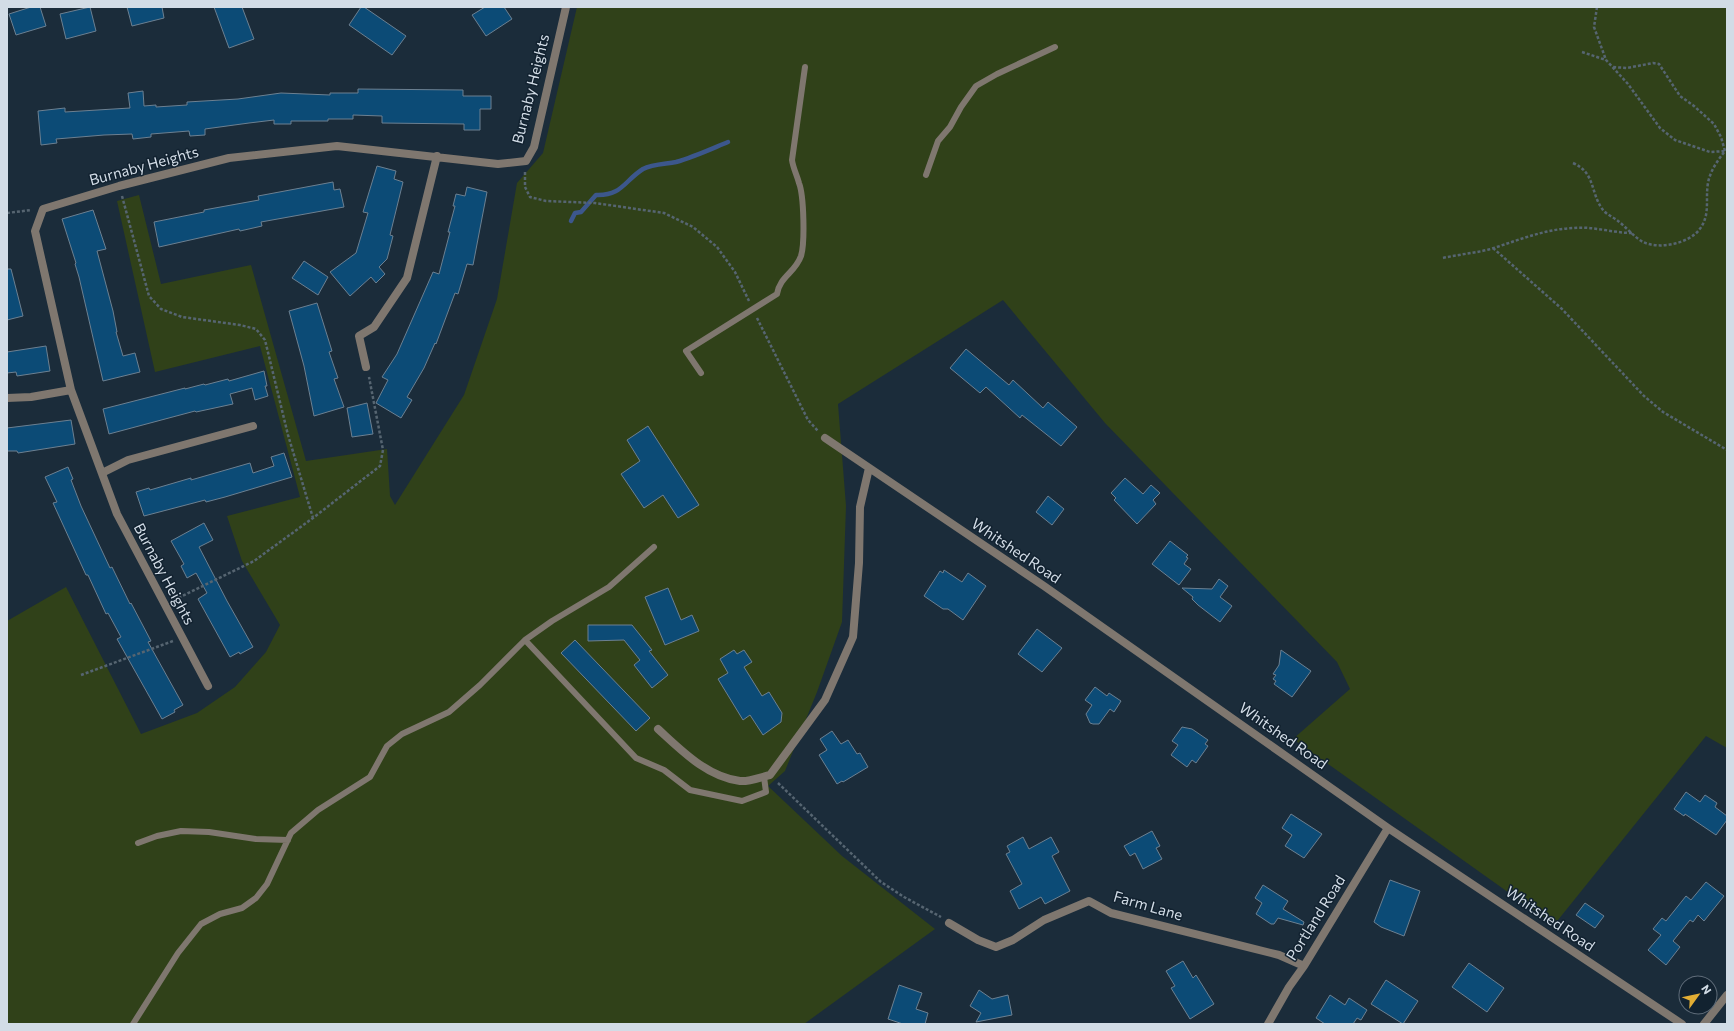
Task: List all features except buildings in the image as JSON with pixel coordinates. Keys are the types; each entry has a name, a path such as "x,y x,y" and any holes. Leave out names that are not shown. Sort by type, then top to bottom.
{"street":[{"name":"Burnaby Heights","path":"208,686 117,514 71,390 35,231 44,209 119,186 229,158 337,146 498,164 526,161 534,147 566,7"},
{"path":"366,367 359,336 374,327 408,278 437,156"},
{"path":"7,398 31,397 71,390"},
{"path":"102,472 128,460 253,426"},
{"name":"Whitshed Road","path":"825,438 1063,600 1388,828 1682,1024"},
{"path":"658,729 690,758 720,776 741,781 767,776 825,700 853,637 859,563 860,507 869,468"},
{"name":"Portland Road","path":"1268,1024 1289,987 1304,966 1388,828"},
{"name":"Farm Lane","path":"949,923 978,940 996,947 1012,940 1044,920 1089,901 1111,913 1279,954 1304,966"},
{"path":"1704,1024 1727,995"}],"lane":[{"path":"926,175 938,141 950,127 961,107 976,86 997,74 1056,47"},
{"path":"701,373 686,351 777,294 778,285 798,263 801,255 804,240 800,184 792,160 805,67"},
{"path":"133,1024 178,953 201,924 220,914 242,908 256,898 266,884 291,833 318,810 370,777 387,746 402,734 448,712 480,685 525,640 552,621 609,587 654,548"},
{"path":"525,640 636,758 664,770 690,790 742,801 766,792 767,776"},
{"path":"138,842 181,831 209,832 256,839 288,840"}],"path":[{"path":"1597,7 1594,27 1606,60 1628,84 1660,128 1675,140 1710,152 1726,151"},
{"path":"1582,52 1606,60"},
{"path":"1612,67 1627,68 1653,63 1659,64 1680,96 1714,124 1726,151"},
{"path":"1573,163 1583,167 1589,175 1603,211 1644,242 1667,245 1694,236 1701,228 1707,215 1708,182 1715,165 1726,151"},
{"path":"526,161 525,187 530,197 546,201 595,203 664,213 693,227 716,247 735,272 808,420 825,438"},
{"path":"119,186 149,296 161,309 182,317 240,325 256,330 264,340 288,435 313,518"},
{"path":"7,213 22,210 44,209"},
{"path":"1443,258 1493,248 1520,238 1552,230 1576,227 1618,233 1632,233"},
{"path":"1493,248 1562,309 1644,396 1663,412 1727,450"},
{"path":"164,605 254,561 380,466 383,450 366,367"},
{"path":"81,675 182,638"},
{"path":"767,776 881,882 949,923"}],"green space":[{"path":"577,7 1727,7 1727,748 1706,736 1554,925 1293,739 1350,689 1337,662 1105,423 1003,300 838,404 846,506 842,622 817,692 785,771 768,786 842,856 935,929 804,1024 7,1024 7,621 66,587 141,734 197,713 235,687 266,652 280,625 242,561 227,516 300,497 260,346 155,372 117,201 139,195 161,284 251,265 306,461 387,449 390,496 395,505 464,395 497,299 517,183 543,153"}],"waterway":[{"path":"571,221 575,213 581,212 596,195 612,193 622,187 643,169 654,165 683,160 728,142"}]}
